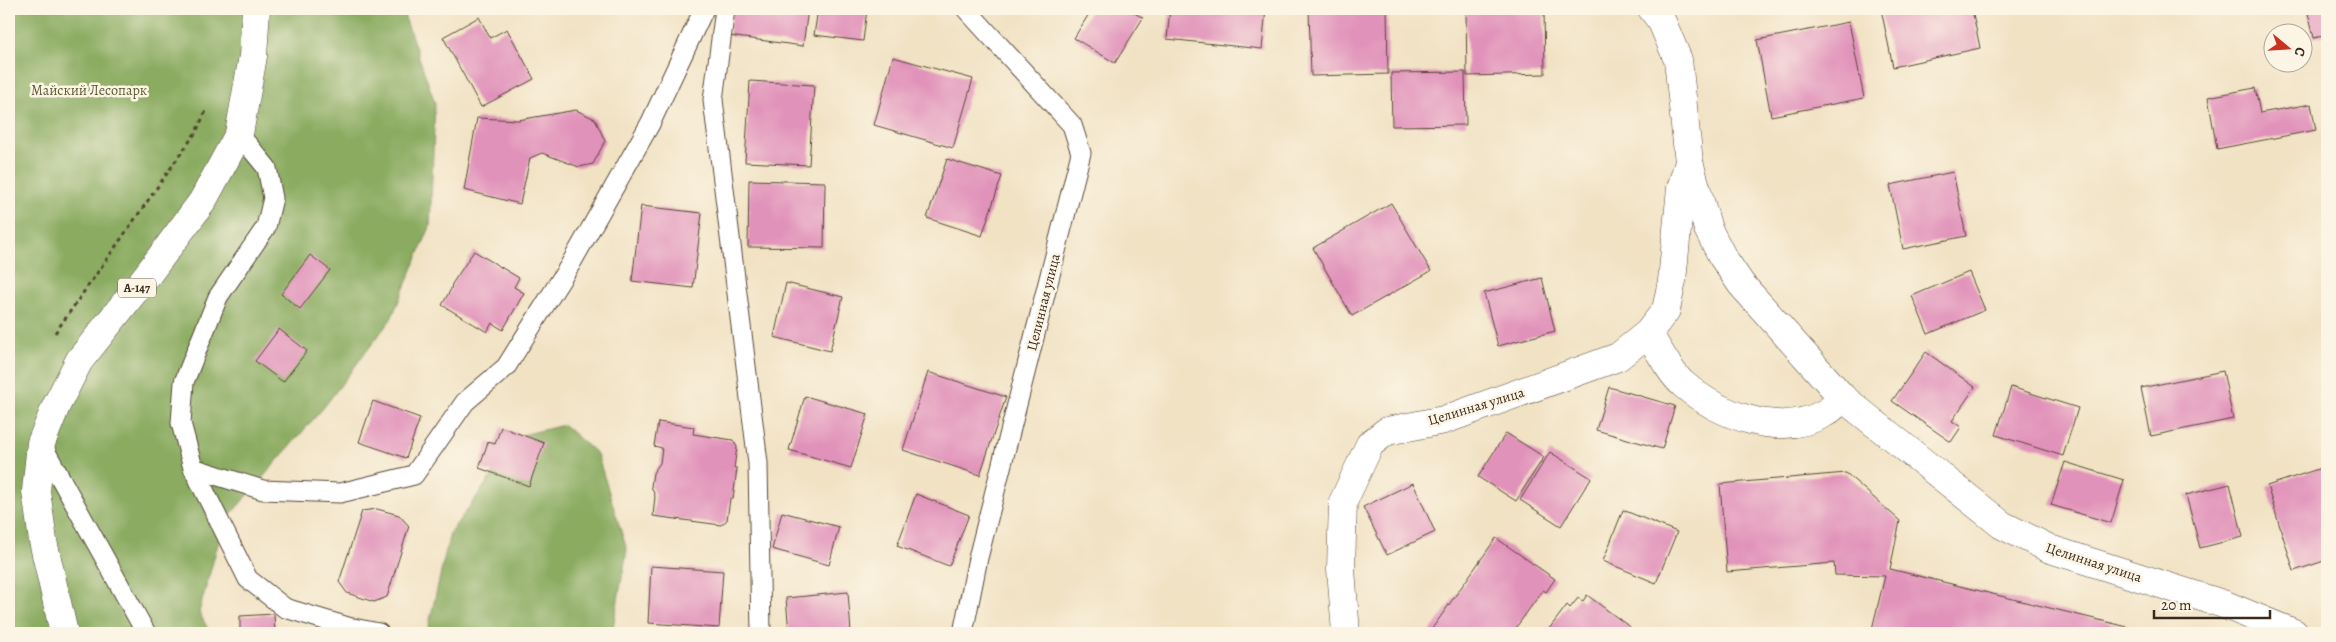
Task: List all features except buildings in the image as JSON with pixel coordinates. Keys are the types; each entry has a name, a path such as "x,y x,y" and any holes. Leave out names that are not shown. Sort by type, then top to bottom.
{"street":[{"name":"А-147","path":"64,633 43,541 36,491 41,443 56,406 78,361 148,274 202,202 239,134 253,56 256,9"},
{"name":"Целинная улица","path":"1652,9 1662,22 1678,60 1689,162 1708,229 1722,256 1741,284 1843,398 2002,525 2050,549 2223,604 2294,633"},
{"name":"Целинная улица","path":"1346,633 1341,569 1343,502 1370,444 1387,431 1444,420 1618,357 1648,333 1666,310 1672,281 1680,188 1689,162"},
{"path":"1648,333 1682,383 1719,410 1764,423 1797,422 1825,413 1843,398"}],"lane":[{"path":"193,468 263,490 340,493 414,474 465,402 506,367 564,274 650,124 704,9"},
{"path":"725,9 713,100 758,463 761,633"},
{"name":"Целинная улица","path":"963,633 978,558 1081,153 1072,125 966,9"},
{"path":"239,134 267,168 273,198 266,227 218,297 184,382 182,423 193,468 248,579 285,608 348,627 379,633"},
{"path":"41,443 146,633"}],"green space":[{"name":"Майский Лесопарк","path":"9,9 402,9 435,103 430,227 391,319 324,407 224,522 199,612 210,633 9,633"},
{"path":"564,425 597,454 627,550 612,633 427,633 450,533 522,435"}]}
